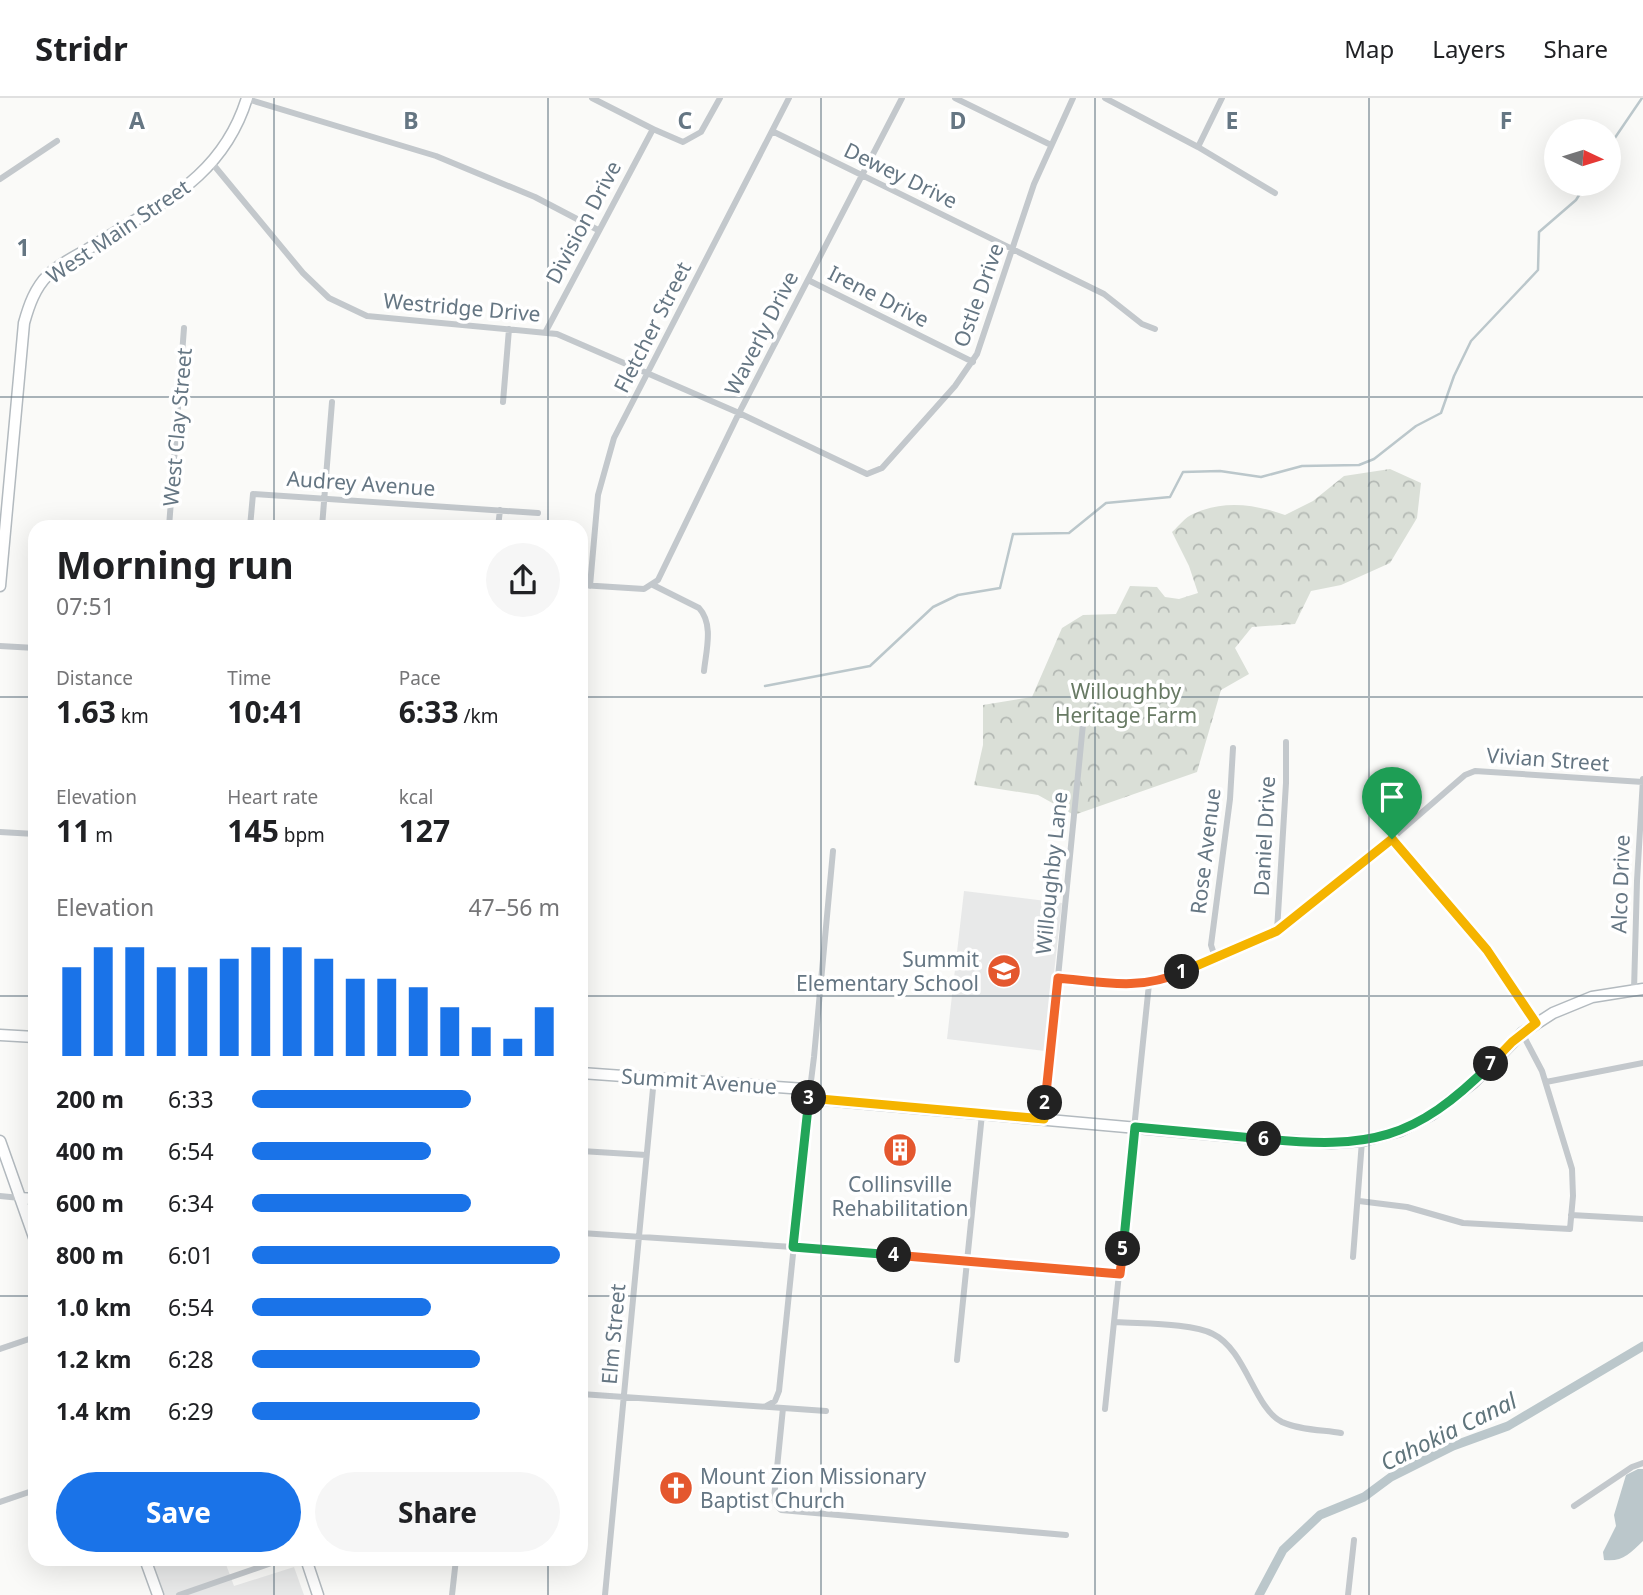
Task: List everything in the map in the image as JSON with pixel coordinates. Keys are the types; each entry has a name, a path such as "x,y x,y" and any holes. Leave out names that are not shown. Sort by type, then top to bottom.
{"street":[{"path":"247,98 436,156 536,197 598,230"},
{"name":"West Main Street","path":"0,586 4,502 24,323 39,285 56,267 178,193 212,163 233,134 247,98"},
{"path":"592,98 653,130 683,142 701,132 720,98"},
{"name":"Fletcher Street","path":"590,586 602,477 614,438 789,98"},
{"name":"Waverly Drive","path":"653,585 658,580 739,413 902,98"},
{"path":"955,98 1051,145"},
{"name":"Ostle Drive","path":"871,474 882,468 973,362 986,332 1034,184 1073,98"},
{"path":"1105,98 1198,147 1275,193"},
{"path":"1198,147 1222,98"},
{"name":"Division Drive","path":"546,331 653,130"},
{"name":"Dewey Drive","path":"772,131 1104,295 1142,324 1155,330"},
{"path":"0,179 57,141"},
{"name":"Westridge Drive","path":"212,163 303,273 328,298 341,306 382,319 546,331 565,337 739,413 846,466 871,474"},
{"name":"Irene Drive","path":"808,280 973,362"},
{"name":"West Clay Street","path":"170,520 184,328"},
{"path":"503,402 509,329"},
{"path":"322,520 332,402"},
{"name":"Audrey Avenue","path":"251,520 253,494 538,513"},
{"path":"499,520 500,510"},
{"path":"590,586 644,589 653,585 699,608 708,624 704,671"},
{"path":"0,646 28,648"},
{"name":"Willoughby Lane","path":"1044,1119 1084,714"},
{"name":"Daniel Drive","path":"1277,931 1286,742"},
{"name":"Rose Avenue","path":"1215,957 1211,944 1233,748"},
{"name":"Vivian Street","path":"1058,978 1149,984 1162,981 1277,931 1392,839 1465,775 1475,771 1643,781"},
{"name":"Alco Drive","path":"1639,990 1637,881 1643,781"},
{"path":"0,832 28,834"},
{"path":"1392,839 1487,950 1536,1023"},
{"path":"766,1406 775,1401 779,1391 833,851"},
{"path":"1105,1409 1149,984"},
{"name":"Summit Avenue","path":"588,1073 654,1077 982,1114 1272,1140 1331,1143 1362,1141 1399,1131 1431,1115 1474,1082 1522,1033 1536,1023 1571,1004 1592,997 1639,990"},
{"path":"1359,1201 1407,1207 1463,1223 1570,1230 1572,1170 1546,1083 1534,1051 1522,1033"},
{"path":"0,1035 28,1037"},
{"path":"1546,1083 1643,1063"},
{"name":"Elm Street","path":"605,1595 654,1077"},
{"path":"957,1360 982,1114"},
{"path":"0,1140 28,1220"},
{"path":"1353,1256 1362,1141"},
{"path":"588,1151 646,1155"},
{"path":"0,1196 28,1199"},
{"path":"1571,1215 1643,1219"},
{"path":"588,1233 1120,1274"},
{"path":"1116,1322 1198,1329 1213,1333 1226,1343 1234,1354 1272,1415 1287,1424 1341,1433"},
{"path":"0,1349 28,1339"},
{"path":"588,1394 826,1410"},
{"path":"783,1408 775,1498 777,1506 785,1511 1066,1535"},
{"path":"1574,1506 1632,1466 1643,1463"},
{"path":"0,1502 28,1492"},
{"path":"1348,1595 1354,1540"},
{"path":"148,1566 158,1595"},
{"path":"179,1595 264,1566"},
{"path":"308,1566 318,1595"},
{"path":"452,1595 455,1566"}],"shaded area":[{"name":"Summit Elementary School","path":"964,891 1062,903 1045,1051 947,1039"},
{"path":"1643,1469 1643,1541 1621,1558 1604,1560 1603,1552 1616,1526 1614,1515 1626,1475"},
{"path":"148,1566 227,1566 234,1586 294,1567 304,1595 158,1595"}],"green space":[{"name":"Willoughby Heritage Farm","path":"1390,469 1421,483 1417,518 1390,563 1341,585 1311,591 1295,624 1252,627 1235,648 1249,674 1221,690 1197,772 1074,815 1038,795 974,785 983,745 983,705 1032,697 1062,628 1083,615 1116,614 1130,586 1157,587 1165,597 1179,599 1198,593 1189,566 1172,532 1187,517 1227,505 1262,508 1285,515 1313,501 1344,476"}],"waterway":[{"path":"1621,129 1642,98"},
{"path":"765,686 870,666 933,607 958,595 1000,588 1013,534 1069,533 1106,503 1170,497 1183,472 1220,471 1261,477 1302,466 1359,465 1374,459 1416,426 1441,413 1454,376 1471,341 1538,270 1539,232 1578,196"},
{"name":"Cahokia Canal","path":"1259,1595 1283,1550 1320,1515 1364,1497 1391,1477 1453,1446 1508,1426 1643,1346"}],"place":[{"name":"Summit Elementary School","path":"1004,971"},
{"name":"Collinsville Rehabilitation","path":"900,1150"},
{"name":"Mount Zion Missionary Baptist Church","path":"676,1488"}],"route":[{"path":"1392,839 1487,950 1536,1023 1512,1042 1474,1082 1431,1115 1380,1138 1352,1143 1272,1140 1135,1127 1120,1274 793,1247 809,1098 1044,1119 1058,978 1139,985 1162,981 1277,931 1392,839"}]}
